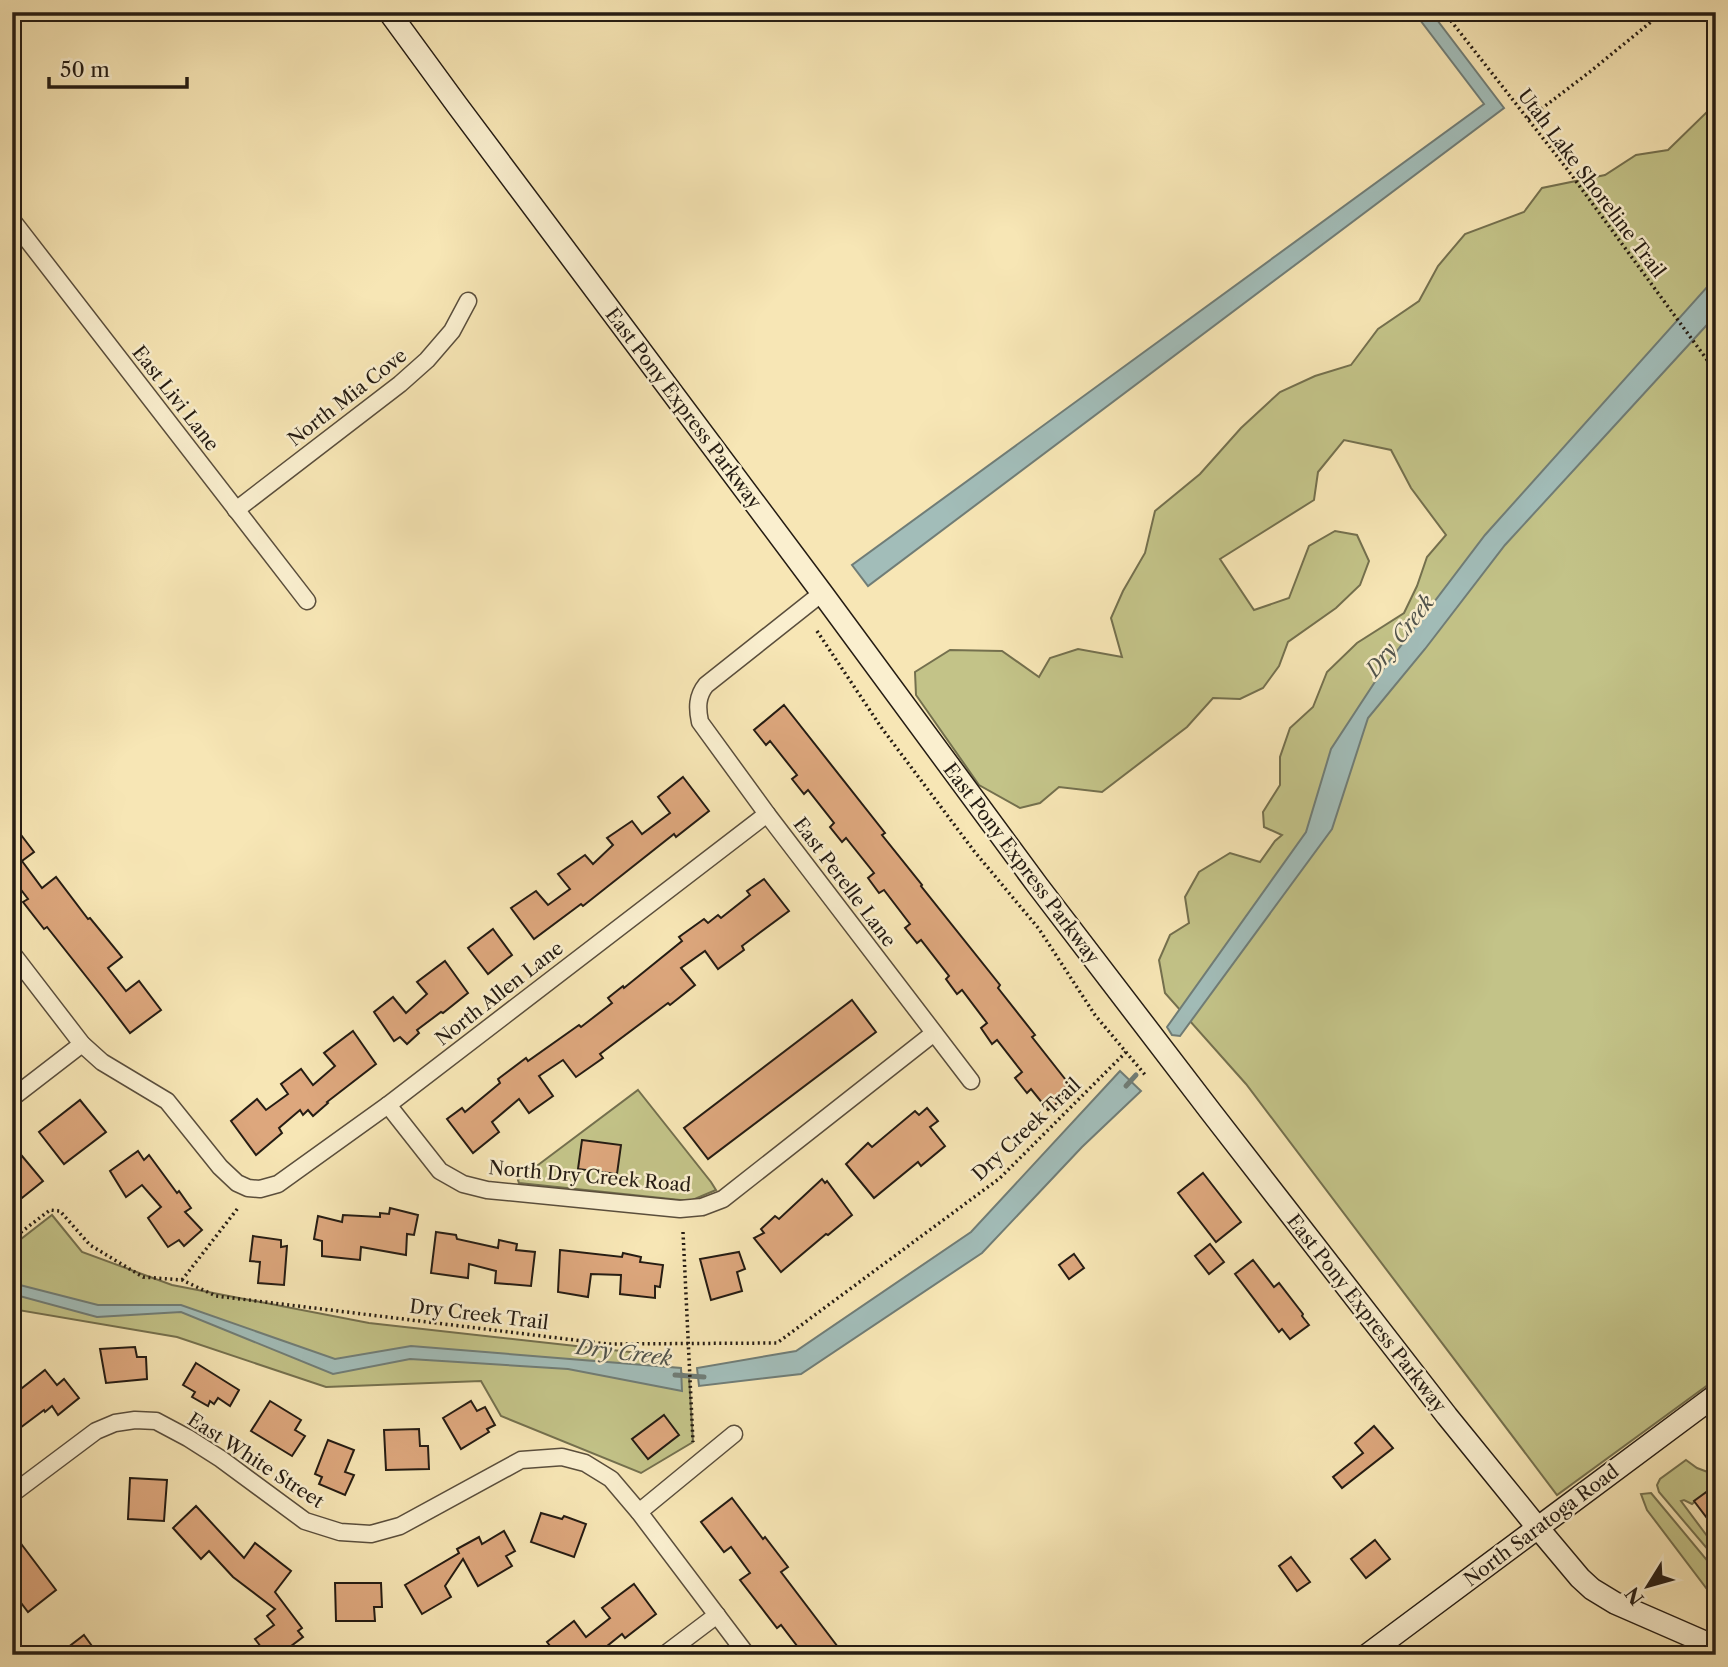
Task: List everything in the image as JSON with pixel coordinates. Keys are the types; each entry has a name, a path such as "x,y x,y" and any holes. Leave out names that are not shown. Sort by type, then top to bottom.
{"street":[{"name":"East Pony Express Parkway","path":"389,12 1038,886 1447,1416 1580,1578 1604,1597 1716,1647"},
{"name":"East Livi Lane","path":"12,220 307,601"},
{"name":"North Mia Cove","path":"236,510 400,384 427,360 452,331 468,301"},
{"name":"East Perelle Lane","path":"822,593 706,685 698,704 698,716 702,727 767,814 971,1081"},
{"name":"North Allen Lane","path":"82,1044 102,1062 171,1106 220,1167 237,1183 260,1189 278,1184 388,1105 767,814"},
{"path":"12,953 82,1044 12,1098"},
{"name":"North Dry Creek Road","path":"388,1105 440,1171 463,1184 487,1190 680,1209 702,1207 723,1199 934,1033"},
{"name":"North Saratoga Road","path":"1367,1655 1716,1395"},
{"name":"East White Street","path":"12,1494 96,1431 115,1423 135,1420 156,1421 188,1438 304,1521 340,1532 371,1534 400,1526 521,1460 562,1457 585,1464 611,1479 747,1655"},
{"path":"639,1512 734,1434"},
{"path":"664,1655 716,1615"}],"path":[{"name":"Utah Lake Shoreline Trail","path":"1444,12 1567,169 1716,372"},
{"path":"1528,119 1663,12"},
{"path":"817,631 881,727 974,851 1039,929 1095,1015 1146,1076"},
{"name":"Dry Creek Trail","path":"12,1239 50,1210 60,1210 90,1245 143,1277 182,1280 216,1296 607,1344 777,1343 1000,1178 1126,1052"},
{"path":"182,1280 238,1208"},
{"path":"683,1232 693,1442"}],"green space":[{"path":"1716,95 1716,1379 1557,1495 1246,1084 1165,993 1159,960 1170,935 1189,923 1185,897 1199,872 1230,853 1260,862 1282,835 1264,827 1263,812 1280,785 1280,757 1290,728 1313,707 1327,672 1357,643 1404,613 1427,557 1446,535 1411,488 1391,450 1344,440 1318,472 1314,500 1220,559 1254,610 1289,598 1309,546 1335,531 1357,535 1369,561 1360,585 1336,608 1288,642 1279,666 1263,688 1240,699 1213,698 1187,727 1102,792 1059,787 1040,803 1020,808 979,785 916,695 915,672 950,650 1002,651 1039,677 1050,658 1078,649 1122,657 1111,618 1145,553 1155,511 1200,474 1241,428 1280,392 1315,376 1351,365 1378,329 1419,301 1438,266 1465,234 1524,212 1542,188 1605,175 1636,155 1668,150 1707,112"},
{"path":"638,1090 716,1190 690,1201 519,1183 518,1180"},
{"path":"52,1215 82,1252 172,1285 369,1323 639,1353 689,1377 693,1442 641,1473 501,1416 481,1381 326,1387 177,1337 12,1309 12,1246"},
{"path":"1686,1460 1697,1468 1716,1474 1716,1485 1692,1504 1681,1501 1716,1548 1716,1559 1659,1492 1657,1485 1660,1479"},
{"path":"1651,1493 1716,1571 1716,1601 1647,1510 1641,1494"}],"water":[{"path":"1414,12 1431,12 1504,108 868,586 852,565 1484,104"},
{"path":"1716,277 1716,315 1505,545 1368,718 1332,829 1180,1036 1172,1035 1167,1027 1306,832 1331,749 1384,668 1485,535"},
{"path":"1120,1071 1141,1091 1082,1147 982,1253 801,1374 699,1386 697,1368 796,1351 971,1232"},
{"path":"12,1283 98,1305 181,1305 335,1359 411,1346 681,1368 682,1391 568,1369 410,1359 333,1374 181,1312 97,1317 12,1294"}],"building":[{"path":"784,705 1000,985 998,988 1035,1035 1032,1037 1069,1084 1062,1090 1066,1096 1048,1110 1031,1089 1027,1093 1015,1078 1022,1072 997,1040 992,1044 981,1028 987,1023 962,990 957,994 946,979 949,976 921,940 917,943 905,928 910,924 884,890 879,893 868,878 874,873 846,838 842,842 830,827 834,823 808,790 804,794 792,779 797,775 770,741 766,745 754,730"},
{"path":"683,777 709,811 676,837 674,834 583,906 581,904 534,939 511,908 536,891 548,905 570,889 558,874 585,855 593,864 613,845 607,838 632,821 642,834 670,813 658,797"},
{"path":"12,823 34,852 22,861 42,888 56,877 122,957 108,968 126,991 139,981 161,1010 130,1033 47,927 44,929 23,902 28,899 12,878"},
{"path":"764,879 789,911 742,946 744,950 718,969 705,951 681,968 695,985 600,1054 603,1058 576,1077 563,1060 539,1076 553,1096 529,1113 519,1099 492,1122 499,1132 473,1153 447,1119 462,1108 465,1112 500,1083 498,1079 526,1058 528,1061 579,1025 581,1027 612,1003 608,998 682,941 679,937 704,919 708,923 718,915 721,918 750,895 747,891"},
{"path":"493,929 512,955 488,974 468,948"},
{"path":"445,961 468,993 417,1030 419,1033 407,1044 400,1037 394,1041 374,1012 393,997 406,1013 427,994 417,982"},
{"path":"852,1000 876,1032 708,1159 684,1128"},
{"path":"353,1031 376,1064 313,1116 308,1110 303,1115 300,1110 279,1128 282,1133 256,1155 231,1121 257,1099 266,1110 288,1094 281,1084 301,1069 313,1085 335,1066 324,1053"},
{"path":"80,1100 106,1132 64,1164 39,1132"},
{"path":"927,1108 938,1121 930,1127 945,1146 921,1166 918,1162 874,1198 846,1164 868,1143 872,1147 915,1111 919,1115"},
{"path":"582,1140 621,1145 617,1174 578,1169"},
{"path":"12,1144 43,1181 12,1206"},
{"path":"138,1151 144,1160 149,1155 177,1193 179,1191 191,1208 185,1212 202,1230 184,1246 179,1240 168,1247 148,1218 161,1207 142,1185 126,1197 110,1171"},
{"path":"1203,1173 1241,1222 1216,1242 1178,1193"},
{"path":"822,1179 825,1183 827,1181 852,1215 781,1272 754,1238 764,1233 761,1229 775,1216 779,1219"},
{"path":"390,1208 418,1215 414,1235 407,1234 406,1255 361,1247 360,1260 322,1256 322,1241 314,1239 318,1216 342,1222 343,1215 380,1217 380,1213 389,1214"},
{"path":"436,1232 498,1248 499,1240 517,1244 516,1250 535,1252 531,1286 495,1283 496,1271 469,1264 468,1278 431,1273"},
{"path":"253,1236 281,1240 281,1247 287,1246 284,1285 258,1283 260,1262 250,1261"},
{"path":"1210,1244 1224,1262 1209,1274 1195,1256"},
{"path":"560,1250 622,1257 623,1253 641,1257 640,1262 663,1265 660,1287 655,1286 655,1298 620,1294 621,1275 591,1274 588,1297 558,1292"},
{"path":"739,1252 745,1269 737,1272 742,1291 711,1300 700,1259"},
{"path":"1074,1254 1084,1268 1069,1279 1059,1265"},
{"path":"1253,1260 1274,1287 1279,1283 1309,1325 1290,1339 1282,1329 1279,1332 1235,1274"},
{"path":"135,1347 137,1357 146,1357 147,1379 106,1383 100,1349"},
{"path":"196,1363 239,1390 230,1406 218,1398 214,1404 210,1401 208,1406 192,1397 195,1392 183,1385"},
{"path":"45,1370 57,1385 64,1379 79,1398 58,1415 52,1406 45,1412 44,1410 12,1434 12,1396"},
{"path":"270,1401 301,1420 295,1430 305,1436 292,1456 251,1431"},
{"path":"471,1401 477,1411 485,1407 495,1425 487,1429 489,1432 461,1449 443,1418"},
{"path":"664,1415 679,1435 648,1459 632,1439"},
{"path":"1374,1426 1393,1448 1342,1488 1333,1477 1363,1453 1355,1443"},
{"path":"419,1429 420,1446 428,1446 429,1469 386,1470 384,1430"},
{"path":"328,1440 354,1450 345,1472 354,1475 345,1495 319,1484 322,1477 315,1474"},
{"path":"130,1478 167,1480 164,1521 128,1519"},
{"path":"1716,1485 1716,1530 1694,1501"},
{"path":"732,1498 788,1567 781,1572 844,1655 804,1655 781,1625 777,1628 740,1580 750,1573 731,1547 724,1552 701,1522"},
{"path":"196,1506 244,1558 255,1543 291,1571 275,1592 302,1628 298,1631 303,1637 279,1655 267,1655 255,1639 274,1625 267,1616 275,1609 233,1577 209,1551 201,1559 173,1528"},
{"path":"541,1513 562,1519 564,1516 586,1524 574,1557 531,1542"},
{"path":"504,1531 515,1551 506,1556 512,1566 478,1586 463,1559 445,1586 451,1597 422,1614 405,1585 459,1553 457,1549 479,1537 482,1544"},
{"path":"1375,1540 1390,1559 1366,1578 1351,1559"},
{"path":"22,1545 56,1590 28,1612 12,1591 12,1553"},
{"path":"1291,1557 1310,1582 1297,1591 1279,1566"},
{"path":"335,1583 381,1583 382,1607 374,1607 375,1621 336,1621"},
{"path":"634,1584 656,1614 625,1638 622,1634 596,1655 557,1655 547,1642 574,1621 586,1637 610,1618 602,1608"},
{"path":"84,1635 96,1655 58,1655"}],"waterway":[{"name":"Dry Creek","path":"1126,1086 1136,1075"},
{"name":"Dry Creek","path":"675,1375 704,1377"}]}
